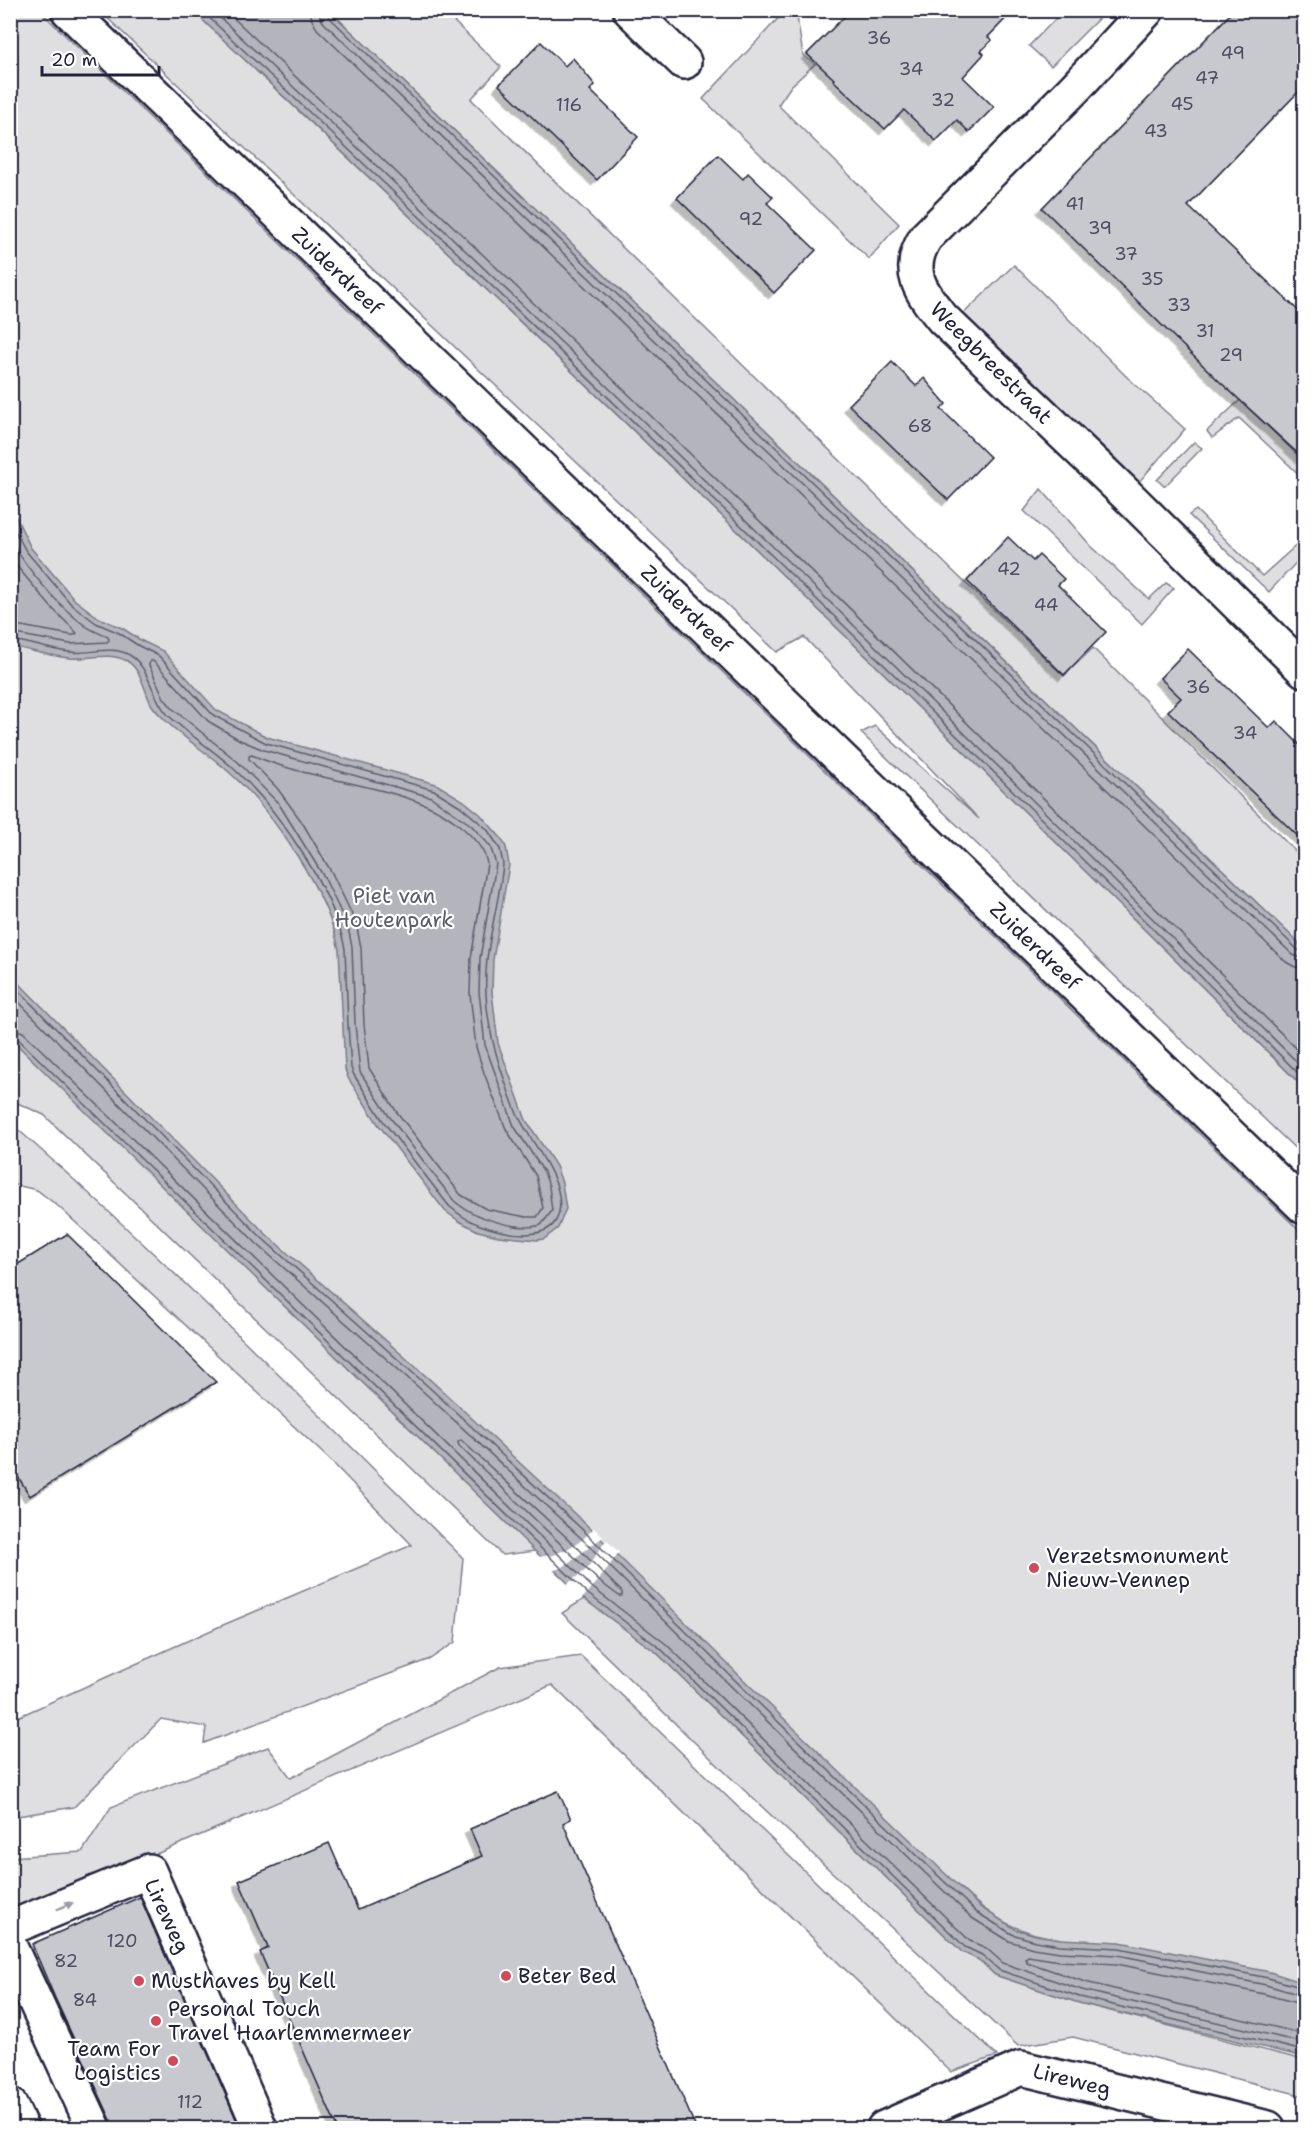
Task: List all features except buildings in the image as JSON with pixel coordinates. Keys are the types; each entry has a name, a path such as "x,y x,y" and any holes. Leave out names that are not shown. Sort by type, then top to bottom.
{"street":[{"name":"Zuiderdreef","path":"68,10 1305,1206"},
{"path":"630,10 684,62"},
{"name":"Weegbreestraat","path":"1147,10 1075,88 926,237 920,247 916,274 918,286 943,319 1305,670"},
{"name":"Lireweg","path":"10,1928 149,1871 260,2128"},
{"path":"10,1947 94,2128"},
{"name":"Lireweg","path":"884,2128 1021,2068 1268,2128"},
{"path":"10,2105 21,2128"}],"green space":[{"name":"Piet van Houtenpark","path":"39,10 1304,1235 1304,2002 1031,1933 993,1915 347,1367 536,1551 502,1555 44,1115 11,1100 10,11"},
{"path":"100,11 193,11 473,277 752,545 1304,1088 1304,1157 861,733 875,726 979,819 804,637 777,652"},
{"path":"330,11 443,11 501,67 471,99 956,574 1064,676 1093,648 1304,860 1304,948"},
{"path":"785,11 803,11 797,17 803,55 815,64 791,86 778,105 899,224 869,259 703,99"},
{"path":"1063,11 1106,11 1051,66 1029,46"},
{"path":"1014,265 1128,378 1185,429 1138,483 1115,458 962,315"},
{"path":"1240,400 1304,461 1304,479 1239,418 1212,438 1207,431"},
{"path":"1194,442 1202,448 1165,486 1157,480"},
{"path":"1041,489 1091,546 1149,599 1166,583 1174,588 1142,624 1024,511"},
{"path":"1196,510 1262,576 1300,542 1304,546 1304,554 1269,592 1189,515"},
{"path":"11,1125 186,1284 463,1558 455,1642 430,1659 204,1743 206,1727 161,1719 74,1807 11,1817 11,1720 216,1628 412,1545 330,1460 59,1207 37,1190 11,1184"},
{"path":"584,1599 657,1653 962,1952 979,1960 995,1975 1079,2003 1304,2060 1304,2096 1073,2037 1018,2046 728,1775 562,1613"},
{"path":"581,1656 997,2056 951,2072 552,1685 11,1916 11,1857 82,1852 111,1807 268,1747 291,1778 500,1667"}],"water":[{"path":"193,11 330,11 1304,948 1304,1088 752,545"},
{"path":"10,505 31,548 75,600 99,618 163,651 216,710 267,737 436,784 480,814 501,838 506,847 509,865 493,960 492,992 498,1043 526,1120 556,1166 562,1183 566,1209 558,1228 544,1239 498,1236 478,1231 459,1221 445,1211 378,1124 348,1078 345,1069 339,950 333,928 311,879 280,831 247,789 158,713 151,704 139,674 127,661 98,656 62,657 11,646"},
{"path":"10,974 266,1234 436,1385 592,1530 980,1907 1015,1929 1036,1935 1061,1939 1120,1942 1270,1972 1304,1983 1304,2057 1079,2003 995,1975 979,1960 962,1952 657,1653 584,1599 11,1039"}],"pier":[{"path":"594,1528 603,1537 563,1567 552,1571 538,1557 553,1555 567,1549 582,1540"},
{"path":"606,1540 619,1552 581,1600 566,1585 587,1569"}],"place":[{"name":"Verzetsmonument Nieuw-Vennep","path":"1034,1568"},
{"name":"Beter Bed","path":"506,1976"},
{"name":"Musthaves by Kell","path":"139,1981"},
{"name":"Personal Touch Travel Haarlemmermeer","path":"156,2021"},
{"name":"Team For Logistics","path":"173,2061"}]}
